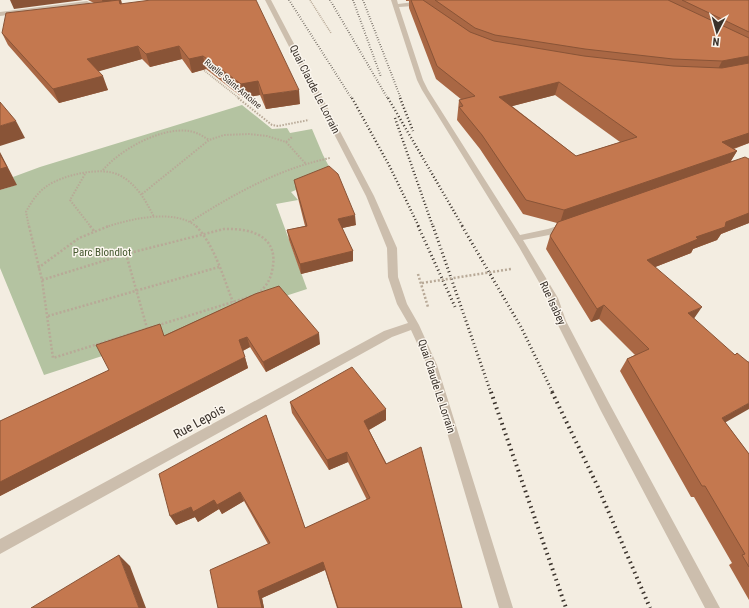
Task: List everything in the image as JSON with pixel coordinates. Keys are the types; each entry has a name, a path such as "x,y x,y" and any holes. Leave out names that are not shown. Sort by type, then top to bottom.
{"street":[{"name":"Quai Claude Le Lorrain","path":"268,0 370,196 392,248 393,277 402,304 414,325 432,365 506,608"},
{"path":"395,3 414,4 430,12"},
{"name":"Rue Isabey","path":"395,3 420,80 425,90 518,238 553,298 561,321 605,407 713,608"},
{"path":"0,14 87,4 103,10"},
{"path":"518,238 549,232 575,223"},
{"name":"Rue Lepois","path":"0,547 388,334 414,325"}],"path":[{"path":"310,0 331,33"},
{"name":"Ruelle Saint-Antoine","path":"198,63 202,69 272,125 278,126 329,117"},
{"path":"103,170 111,160 119,154 161,135 186,131 197,134 209,140"},
{"path":"142,194 209,140 224,135 250,134 267,136 286,142 306,164"},
{"path":"286,142 292,137"},
{"path":"190,222 228,198 282,172 306,164 348,154"},
{"path":"42,280 126,254 224,229 238,227 257,233 265,239 272,248 275,258 274,267 264,289 256,294 232,302 54,358 42,280 26,212 28,205 51,183 64,178 103,170 120,175 142,194 154,217"},
{"path":"86,174 70,200 94,231"},
{"path":"38,268 75,241 94,231 117,223 154,217 175,218 195,225 203,235 219,267 232,302"},
{"path":"126,254 148,328"},
{"path":"48,316 219,267"},
{"path":"422,283 511,269"},
{"path":"418,274 429,307"}],"green space":[{"name":"Parc Blondlot","path":"242,105 272,129 287,128 290,133 312,129 338,184 330,176 291,192 298,200 276,204 307,289 44,375 0,268 0,190 16,185 13,177 40,167"}],"building":[{"path":"119,0 120,4 151,0 256,0 299,90 263,95 258,81 241,84 203,56 189,59 179,46 146,54 138,46 87,59 103,76 53,89 2,33 6,13"},
{"path":"411,0 423,0 470,32 494,41 584,56 673,66 722,68 749,63 749,133 722,142 737,151 564,210 526,200 482,135 459,107 463,106 459,100 475,96 437,66","holes":["559,82 637,137 576,156 499,97"]},
{"path":"435,0 668,0 749,38 749,56 722,61 673,59 585,49 495,35 475,28"},
{"path":"682,0 749,0 749,32"},
{"path":"0,102 16,121 0,126"},
{"path":"0,154 7,167 0,169"},
{"path":"745,157 749,159 749,213 726,222 725,227 696,237 698,239 647,260 702,307 688,313 735,355 737,353 749,362 749,403 722,418 749,454 749,567 742,555 745,554 705,486 702,486 627,359 649,349 604,305 597,309 550,236 558,222"},
{"path":"329,166 338,174 355,215 338,219 353,251 300,264 287,230 307,226 294,180"},
{"path":"279,286 319,333 263,362 247,337 239,340 245,357 0,482 0,421 109,370 96,345 160,324 164,336 255,294"},
{"path":"352,367 386,409 364,421 386,464 421,447 462,608 338,608 323,562 258,591 262,608 218,608 210,570 270,543 240,492 217,505 214,500 193,512 191,507 170,516 159,474 266,415 305,528 370,498 347,452 327,460 290,402"},
{"path":"119,555 139,608 31,608"}],"railway":[{"path":"289,0 352,99"},
{"path":"330,0 388,99"},
{"path":"353,0 381,77"},
{"path":"363,0 401,99"},
{"path":"352,98 390,167 419,227"},
{"path":"388,98 463,227"},
{"path":"400,98 413,131"},
{"path":"395,118 433,227"},
{"path":"418,226 456,309"},
{"path":"433,226 491,393"},
{"path":"462,226 521,327 553,393"},
{"path":"491,392 566,608"},
{"path":"552,392 597,485 650,608"}]}
